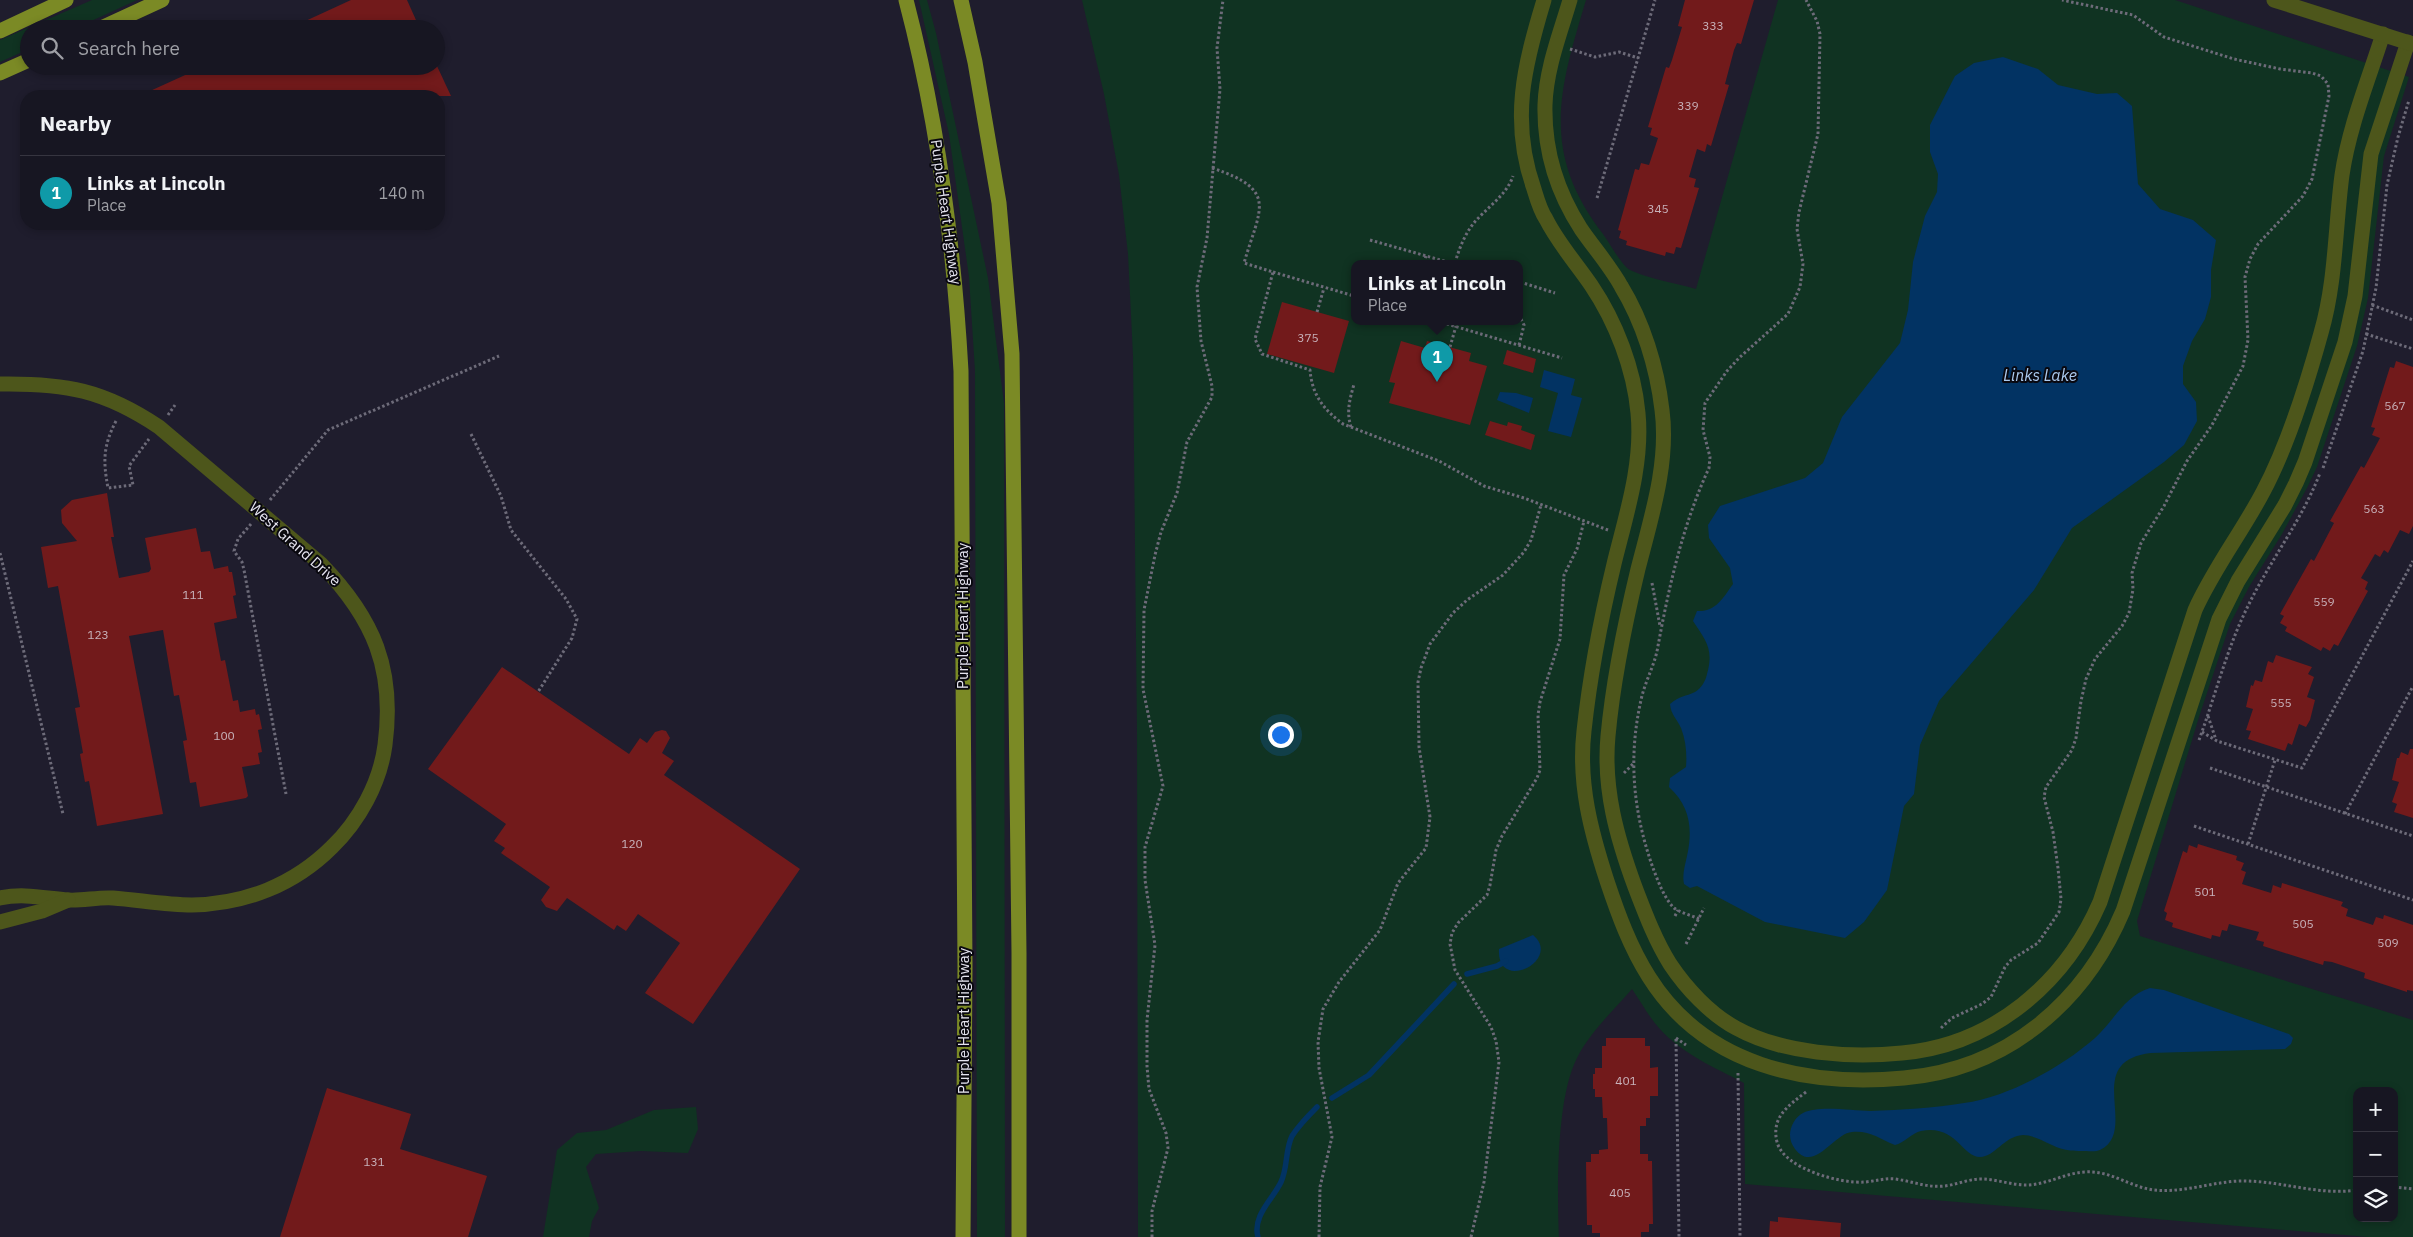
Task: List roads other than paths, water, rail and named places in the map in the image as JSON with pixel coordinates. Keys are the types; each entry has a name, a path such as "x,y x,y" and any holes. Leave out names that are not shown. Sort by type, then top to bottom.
{"main road":[{"path":"23,20 66,0"},
{"path":"119,20 162,0"},
{"name":"Purple Heart Highway","path":"906,0 919,52 943,182 957,295 962,370 965,967 963,1237"},
{"path":"961,0 979,80 999,203 1012,354 1019,953 1019,1237"},
{"path":"0,31 20,22"},
{"path":"0,73 20,64"}],"street":[{"path":"1544,0 1522,82 1520,113 1524,154 1543,216 1590,284 1608,315 1623,351 1638,413 1638,441 1631,496 1588,696 1582,752 1587,816 1599,857 1620,917 1637,957 1651,981 1676,1011 1700,1033 1724,1050 1756,1062 1802,1075 1883,1080 1914,1077 1964,1065 1998,1050 2040,1025 2062,1005 2098,960 2123,911 2218,619 2238,581 2285,505 2305,462 2352,314 2371,154 2410,43 2274,0"},
{"path":"1570,0 1549,74 1545,105 1546,137 1554,174 1566,205 1621,285 1636,315 1655,374 1663,412 1659,478 1625,634 1613,700 1607,753 1612,812 1622,850 1651,927 1672,966 1694,994 1716,1014 1736,1028 1785,1046 1814,1052 1882,1055 1936,1048 1979,1032 2025,1005 2059,972 2077,947 2100,902 2195,610 2216,568 2263,493 2282,453 2328,309 2347,148 2383,34"},
{"name":"West Grand Drive","path":"0,384 44,384 69,387 103,396 159,427 321,564 346,590 361,612 375,640 383,664 388,693 388,721 384,754 374,786 358,815 340,839 306,869 274,888 237,900 191,905 111,898 69,900 39,895 0,898"},
{"path":"1638,413 1663,412"},
{"path":"1601,629 1625,634"},
{"path":"1599,857 1622,850"},
{"name":"West Grand Drive","path":"0,922 42,911 69,900"},
{"path":"2077,947 2098,960"}],"water":[{"name":"Links Lake","path":"2003,57 2038,69 2058,85 2097,94 2117,93 2132,106 2138,184 2160,209 2193,220 2216,240 2211,270 2211,297 2205,319 2192,341 2183,366 2183,384 2196,402 2197,421 2184,445 2164,462 2072,528 2034,590 1939,701 1920,745 1914,794 1904,806 1887,890 1864,922 1845,938 1765,922 1697,886 1690,888 1684,884 1690,836 1688,819 1682,802 1669,787 1670,778 1686,767 1683,733 1670,704 1699,689 1706,679 1709,665 1708,646 1693,621 1697,611 1704,611 1714,607 1733,584 1730,568 1709,538 1708,525 1720,506 1805,478 1823,463 1842,417 1900,343 1908,310 1913,262 1925,216 1937,192 1938,174 1930,152 1930,125 1955,76 1974,63"},
{"path":"1544,370 1575,379 1571,395 1582,398 1571,437 1548,431 1558,393 1540,387"},
{"path":"1500,392 1516,393 1533,398 1529,413 1497,400"},
{"path":"1533,935 1540,945 1540,954 1535,962 1526,968 1516,971 1507,969 1501,962 1499,949"},
{"path":"2150,988 2164,990 2289,1034 2293,1038 2291,1044 2285,1049 2151,1053 2130,1059 2119,1069 2115,1082 2115,1128 2111,1140 2097,1151 2066,1150 2037,1138 2023,1135 2010,1139 1990,1154 1980,1157 1968,1152 1950,1136 1933,1130 1918,1132 1895,1145 1869,1134 1852,1132 1845,1134 1817,1155 1809,1157 1802,1155 1792,1144 1790,1135 1794,1122 1800,1115 1810,1111 1826,1109 1870,1111 1941,1106 1981,1100 2016,1087 2051,1070 2082,1049 2102,1031 2126,1003"}],"waterway":[{"path":"1467,974 1497,966 1506,961"},
{"path":"1332,1098 1369,1075 1454,984"},
{"path":"1258,1237 1258,1222 1264,1208 1281,1182 1292,1136 1317,1107"}],"place":[{"name":"Links at Lincoln","path":"1437,382"}]}
